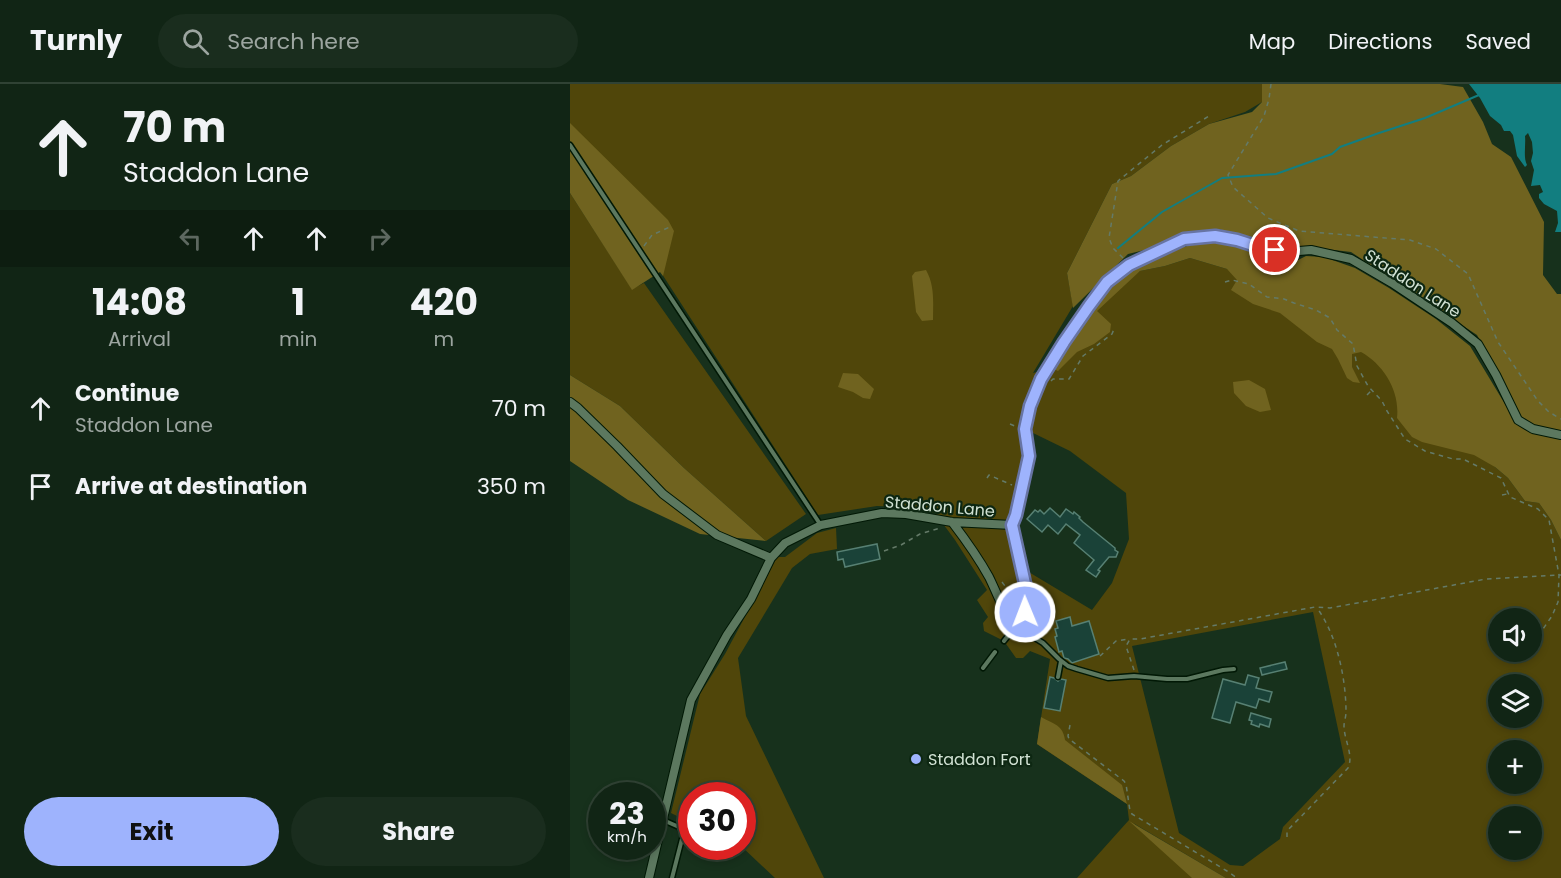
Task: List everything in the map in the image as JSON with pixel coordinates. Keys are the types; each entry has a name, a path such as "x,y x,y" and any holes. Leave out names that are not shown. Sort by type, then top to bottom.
{"street":[{"name":"Staddon Lane","path":"666,803 691,700 751,599 771,558 785,543 821,525 882,513 906,514 949,521 1012,525 1029,456 1025,429 1030,406 1041,379 1107,282 1131,264 1184,239 1215,236 1262,248 1287,252 1311,250 1351,259 1452,323 1478,344 1518,420 1533,429 1561,435"},
{"path":"570,402 663,494 717,535 771,558"},
{"path":"949,521 971,546 1009,618 1019,626 1026,588 1012,525"},
{"name":"Staddon Lane","path":"649,878 653,860"}],"lane":[{"path":"570,145 821,525"},
{"path":"1004,641 1019,626 1045,645 1061,661 1077,669 1107,678 1128,676 1187,679 1234,669"},
{"path":"983,669 995,652"},
{"path":"1058,677 1061,661"},
{"path":"666,822 679,827 682,835 672,878"}],"path":[{"path":"1271,84 1264,116 1228,175 1233,187 1268,218 1299,231 1410,240 1436,249 1468,274 1498,342 1538,401 1549,412 1561,419"},
{"path":"1131,264 1113,248 1109,238 1119,181 1162,145 1209,116"},
{"path":"640,251 652,235 672,226"},
{"path":"1286,226 1294,251"},
{"path":"1225,282 1232,280 1249,284 1267,297 1284,299 1316,310 1329,318 1336,330 1353,344 1357,366 1368,386 1382,400 1405,439 1425,451 1453,459 1462,459 1501,478 1510,497 1538,508 1550,520 1560,575 1558,602 1542,630"},
{"path":"1048,382 1053,379 1069,380 1083,356 1112,334 1114,329"},
{"path":"1367,395 1372,390"},
{"path":"987,478 989,475 1022,489"},
{"path":"1502,495 1508,494"},
{"path":"884,551 901,545 920,534 940,529 949,521"},
{"path":"1100,656 1116,641 1140,639 1316,607 1330,608 1486,579 1560,575"},
{"path":"1287,837 1287,831 1350,762 1344,727 1346,715 1344,679 1332,637 1316,607"},
{"path":"1128,676 1134,671 1126,646 1130,639"},
{"path":"1070,725 1069,739 1124,781 1132,814 1237,878"},
{"path":"1349,765 1356,765"}],"shaded area":[{"path":"570,84 1264,84 1262,102 1245,112 1209,124 1171,146 1131,176 1112,184 1067,273 1073,306 1033,373 1052,368 1090,307 1140,271 1190,258 1227,269 1414,339 1495,467 1508,478 1525,501 1539,503 1561,540 1561,878 1226,878 1133,823 1194,878 1077,878 1129,820 1127,804 1037,744 1050,659 1030,651 1023,658 1016,658 1004,641 984,631 983,623 988,617 977,600 987,590 935,513 907,507 877,506 818,515 660,271 570,141","holes":["1031,432 1070,451 1126,493 1129,539 1112,583 1092,610 1027,571 1018,533 1018,523 1033,454","1313,612 1345,762 1283,827 1280,839 1243,866 1230,865 1179,833 1132,646"]},
{"path":"1262,84 1440,84 1463,87 1483,122 1492,144 1511,157 1544,222 1543,275 1557,294 1561,294 1561,432 1535,426 1521,418 1477,335 1351,252 1266,242 1218,229 1190,233 1157,247 1128,254 1073,308 1067,273 1112,184 1131,176 1171,146 1209,124 1252,112 1262,102"},
{"path":"570,123 668,220 674,231 663,276 660,272 632,290 570,193"},
{"path":"570,193 632,289 644,283 806,514 766,541 684,468 620,406 570,375"},
{"path":"1211,241 1249,247 1296,261 1306,256 1324,257 1355,268 1436,319 1470,346 1517,424 1533,433 1561,439 1561,540 1539,503 1525,501 1508,478 1495,467 1474,455 1422,442 1412,437 1397,418 1396,398 1389,380 1369,357 1361,352 1352,354 1352,367 1360,383 1353,382 1347,378 1332,349 1317,342 1280,313 1253,304 1231,290 1237,280 1227,269 1190,258 1140,271 1097,311 1111,324 1110,332 1094,344 1077,352 1058,371 1052,368 1092,302 1119,275 1157,255"},
{"path":"926,270 932,288 933,320 922,321 916,312 912,276 915,272"},
{"path":"843,373 858,374 874,389 870,399 838,387"},
{"path":"570,375 620,406 684,468 766,541 700,534 628,500 570,461"},
{"path":"1249,380 1265,389 1271,410 1260,412 1246,406 1234,393 1233,382"},
{"path":"836,528 837,549 810,554 792,568 738,658 746,716 824,878 775,878 756,860 756,782 679,782 700,694 725,654 777,557 785,557 817,533"},
{"path":"1041,717 1057,726 1062,731 1065,740 1122,785 1127,804 1037,744"},
{"path":"678,784 678,816 671,813"},
{"path":"1129,821 1226,878 1192,878"}],"water":[{"path":"1469,84 1561,84 1561,232 1555,232 1558,223 1557,211 1544,204 1539,198 1539,194 1543,192 1540,185 1531,186 1534,170 1531,161 1532,142 1528,133 1525,136 1527,165 1525,167 1517,156 1513,135 1510,131 1504,131 1501,125 1490,116"}],"building":[{"path":"1050,508 1060,517 1066,509 1073,514 1074,512 1118,552 1116,557 1109,557 1098,570 1100,571 1096,577 1086,570 1094,560 1074,543 1080,535 1066,524 1058,534 1048,525 1042,532 1027,519 1035,510 1038,512 1040,510 1044,514"},
{"path":"877,544 880,559 845,567 843,559 838,560 837,552"},
{"path":"1070,617 1072,626 1089,621 1099,654 1072,663 1064,658 1062,651 1059,652 1055,637 1057,636 1055,629 1058,628 1056,621"},
{"path":"1285,662 1287,669 1262,675 1260,668"},
{"path":"1248,675 1259,678 1256,688 1272,692 1269,702 1259,699 1256,708 1236,702 1230,723 1212,718 1223,679 1245,685"},
{"path":"1050,677 1058,681 1066,680 1060,711 1044,708"},
{"path":"1251,713 1271,719 1269,727 1251,724 1252,721 1249,720"}],"waterway":[{"path":"1118,248 1162,212 1222,178 1276,174 1332,154 1340,147 1425,118 1479,95"}],"place":[{"name":"Staddon Fort","path":"916,759"}],"route":[{"path":"1025,612 1026,588 1012,525 1029,456 1025,429 1030,406 1041,379 1064,342 1107,282 1129,265 1184,239 1215,236 1275,250"}]}
